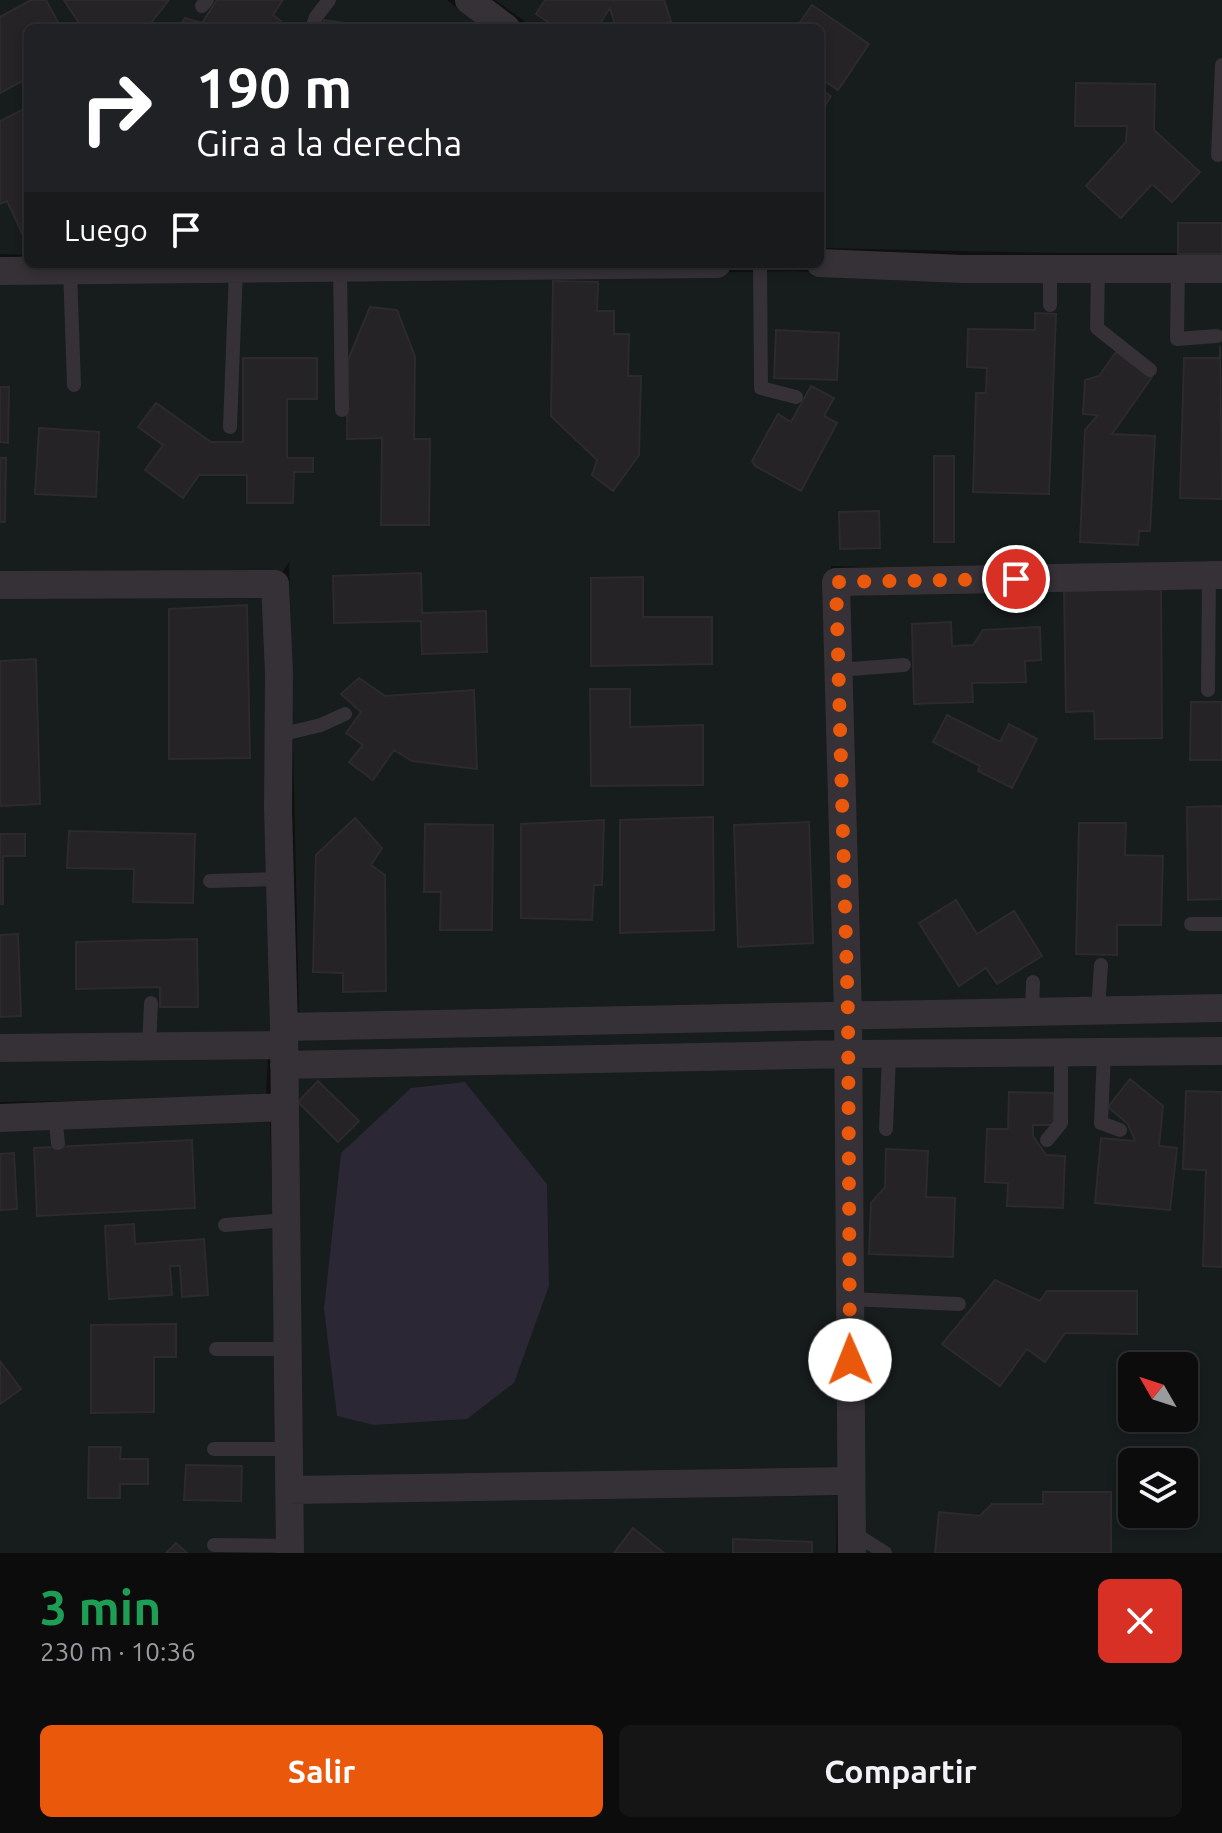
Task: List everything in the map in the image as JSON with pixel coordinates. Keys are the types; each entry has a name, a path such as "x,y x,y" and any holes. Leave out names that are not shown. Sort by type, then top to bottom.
{"street":[{"path":"469,0 501,24"},
{"path":"824,263 962,269 1222,269"},
{"path":"0,271 274,268"},
{"path":"852,1542 848,1015 836,582 1216,575"},
{"path":"0,585 275,584 290,1550"},
{"path":"1178,1008 1182,1051"},
{"path":"284,1046 617,1021 1222,1008"},
{"path":"617,1021 620,1059"},
{"path":"0,1048 284,1046 620,1059 1222,1051"},
{"path":"0,1118 56,1129 285,1107"},
{"path":"290,1490 851,1481"}],"lane":[{"path":"313,24 329,0"},
{"path":"1218,155 1222,65"},
{"path":"342,410 350,268"},
{"path":"760,268 761,388 796,397"},
{"path":"1178,268 1177,339 1217,336"},
{"path":"230,427 236,269"},
{"path":"1050,269 1050,305"},
{"path":"1098,269 1097,328 1150,370"},
{"path":"70,270 74,385"},
{"path":"1208,690 1216,575"},
{"path":"838,670 904,665"},
{"path":"279,735 321,725 345,714"},
{"path":"210,881 280,879"},
{"path":"1191,924 1222,924"},
{"path":"1098,1010 1101,965"},
{"path":"1032,1012 1033,982"},
{"path":"149,1047 151,1003"},
{"path":"1104,1052 1101,1123 1120,1130"},
{"path":"1047,1140 1061,1123 1061,1053"},
{"path":"886,1129 889,1054"},
{"path":"225,1225 286,1220"},
{"path":"850,1299 959,1304"},
{"path":"216,1349 288,1349"},
{"path":"214,1449 289,1449"},
{"path":"852,1542 885,1553"},
{"path":"214,1545 290,1550"}],"shaded area":[{"path":"0,0 447,0 477,24 24,24 24,255 0,254"},
{"path":"495,0 1222,0 1222,253 824,248 824,24 528,24"},
{"path":"795,271 912,279 1222,280 1222,566 998,571 831,566 835,1003 299,1016 289,562 280,576 0,575 0,284"},
{"path":"1222,587 1222,997 861,1007 847,595"},
{"path":"0,593 266,593 273,1040 0,1044"},
{"path":"1222,1014 1222,1041 861,1045 861,1023"},
{"path":"835,1021 834,1050 290,1060 290,1033"},
{"path":"268,1053 266,1098 0,1102 0,1059"},
{"path":"836,1062 840,1472 298,1483 295,1077"},
{"path":"861,1063 1222,1065 1222,1553 863,1553"},
{"path":"465,1082 547,1184 549,1286 514,1383 467,1419 374,1425 337,1416 324,1309 341,1153 411,1088"},
{"path":"270,1117 280,1553 0,1553 0,1124"},
{"path":"837,1496 836,1553 300,1553 300,1500"}],"building":[{"path":"31,0 46,0 59,24 24,24 24,80 0,93 0,17"},
{"path":"64,0 169,0 150,24 79,24"},
{"path":"217,0 283,0 273,15 281,21 279,24 181,24 185,18 202,23"},
{"path":"545,0 664,0 671,21 662,24 615,24 610,8 600,24 551,24 536,14"},
{"path":"812,5 869,44 838,90 824,81 824,24 799,24"},
{"path":"324,20 352,24 323,24"},
{"path":"1076,83 1155,84 1154,130 1200,172 1172,202 1152,184 1121,218 1086,186 1126,142 1127,126 1075,126"},
{"path":"824,92 831,96 824,107"},
{"path":"24,109 23,235 7,201 0,204 0,121"},
{"path":"1178,223 1222,223 1222,254 1178,254"},
{"path":"553,281 598,282 597,311 614,311 614,334 629,334 628,376 641,376 639,455 613,491 592,475 597,460 551,416"},
{"path":"370,307 397,310 415,357 414,439 430,439 429,525 381,525 382,438 347,439 348,360"},
{"path":"1035,313 1056,314 1049,494 973,492 976,393 986,393 987,368 967,367 968,329 1035,330"},
{"path":"776,330 839,333 837,380 774,378"},
{"path":"1220,346 1222,499 1180,498 1184,358 1220,358"},
{"path":"1116,352 1152,377 1112,434 1155,436 1150,531 1139,531 1138,545 1080,542 1085,430 1098,415 1083,414 1085,380 1099,376"},
{"path":"243,358 317,358 317,399 287,399 287,458 313,458 313,472 294,472 293,503 247,503 247,475 199,475 183,498 145,470 163,445 138,427 156,403 211,442 243,442"},
{"path":"811,386 834,398 824,416 837,423 801,491 755,466 752,461 778,414 791,422"},
{"path":"0,387 9,387 8,443 0,442"},
{"path":"39,428 99,432 96,497 35,494"},
{"path":"934,456 954,456 954,542 934,542"},
{"path":"0,458 6,458 5,522 0,522"},
{"path":"879,511 880,548 840,549 839,512"},
{"path":"421,573 422,613 486,611 487,652 422,654 421,621 334,623 333,576"},
{"path":"643,577 643,617 712,617 712,664 591,666 591,578"},
{"path":"1161,587 1162,738 1095,739 1094,711 1066,712 1064,589"},
{"path":"247,605 250,758 169,759 169,609"},
{"path":"951,622 952,646 973,645 983,630 1040,627 1041,660 1025,661 1026,682 972,683 973,702 914,704 912,624"},
{"path":"36,659 40,804 0,806 0,661"},
{"path":"359,678 385,696 474,690 477,769 412,761 394,750 373,780 349,762 363,745 346,733 361,712 341,694"},
{"path":"590,689 630,689 630,727 703,725 703,785 591,786"},
{"path":"1191,702 1222,702 1222,760 1190,760"},
{"path":"947,715 1000,742 1009,724 1037,739 1012,788 978,771 980,766 933,742"},
{"path":"1222,806 1222,899 1188,900 1187,807"},
{"path":"713,817 714,930 620,933 620,820"},
{"path":"355,818 382,848 371,865 385,875 386,991 343,992 343,973 313,972 316,855"},
{"path":"604,820 602,885 594,885 592,920 521,918 521,824"},
{"path":"809,822 813,943 738,947 734,825"},
{"path":"1079,823 1126,823 1125,855 1163,856 1161,925 1117,925 1117,955 1076,954"},
{"path":"425,824 493,825 492,930 440,930 441,892 424,892"},
{"path":"69,831 195,834 193,903 133,902 134,869 67,868"},
{"path":"0,834 25,834 25,856 3,856 3,904 0,904"},
{"path":"956,900 977,934 1014,911 1042,956 997,984 986,968 959,986 919,923"},
{"path":"18,934 21,1016 0,1017 0,935"},
{"path":"197,939 198,1007 160,1007 160,987 76,989 76,942"},
{"path":"1130,1079 1163,1106 1159,1146 1177,1148 1170,1210 1095,1203 1101,1138 1135,1141 1128,1124 1108,1107"},
{"path":"318,1081 359,1121 338,1142 298,1102"},
{"path":"1186,1091 1222,1092 1222,1267 1203,1266 1206,1170 1183,1169"},
{"path":"1009,1092 1054,1093 1053,1125 1033,1125 1033,1136 1046,1155 1065,1156 1063,1208 1007,1206 1008,1183 985,1182 987,1129 1008,1129"},
{"path":"192,1140 195,1208 37,1216 34,1148"},
{"path":"886,1149 928,1151 926,1197 955,1198 953,1257 869,1254 871,1203 885,1187"},
{"path":"14,1153 17,1209 0,1210 0,1154"},
{"path":"134,1224 135,1244 204,1239 208,1295 182,1297 180,1266 170,1266 172,1295 109,1299 105,1226"},
{"path":"995,1280 1040,1301 1047,1291 1137,1291 1137,1334 1065,1333 1045,1362 1027,1349 1000,1386 942,1344"},
{"path":"176,1324 176,1357 154,1357 154,1412 91,1413 91,1325"},
{"path":"0,1361 21,1389 0,1404"},
{"path":"89,1447 121,1447 120,1459 148,1459 148,1484 120,1484 120,1498 88,1498"},
{"path":"186,1465 242,1466 241,1501 184,1500"},
{"path":"1043,1492 1111,1492 1111,1553 935,1553 939,1512 980,1516 992,1504 1043,1504"},
{"path":"633,1528 664,1553 614,1553"},
{"path":"733,1539 812,1542 812,1553 733,1553"},
{"path":"176,1543 187,1553 166,1553"}],"route":[{"path":"850,1360 848,1015 836,582 1016,579"}]}
